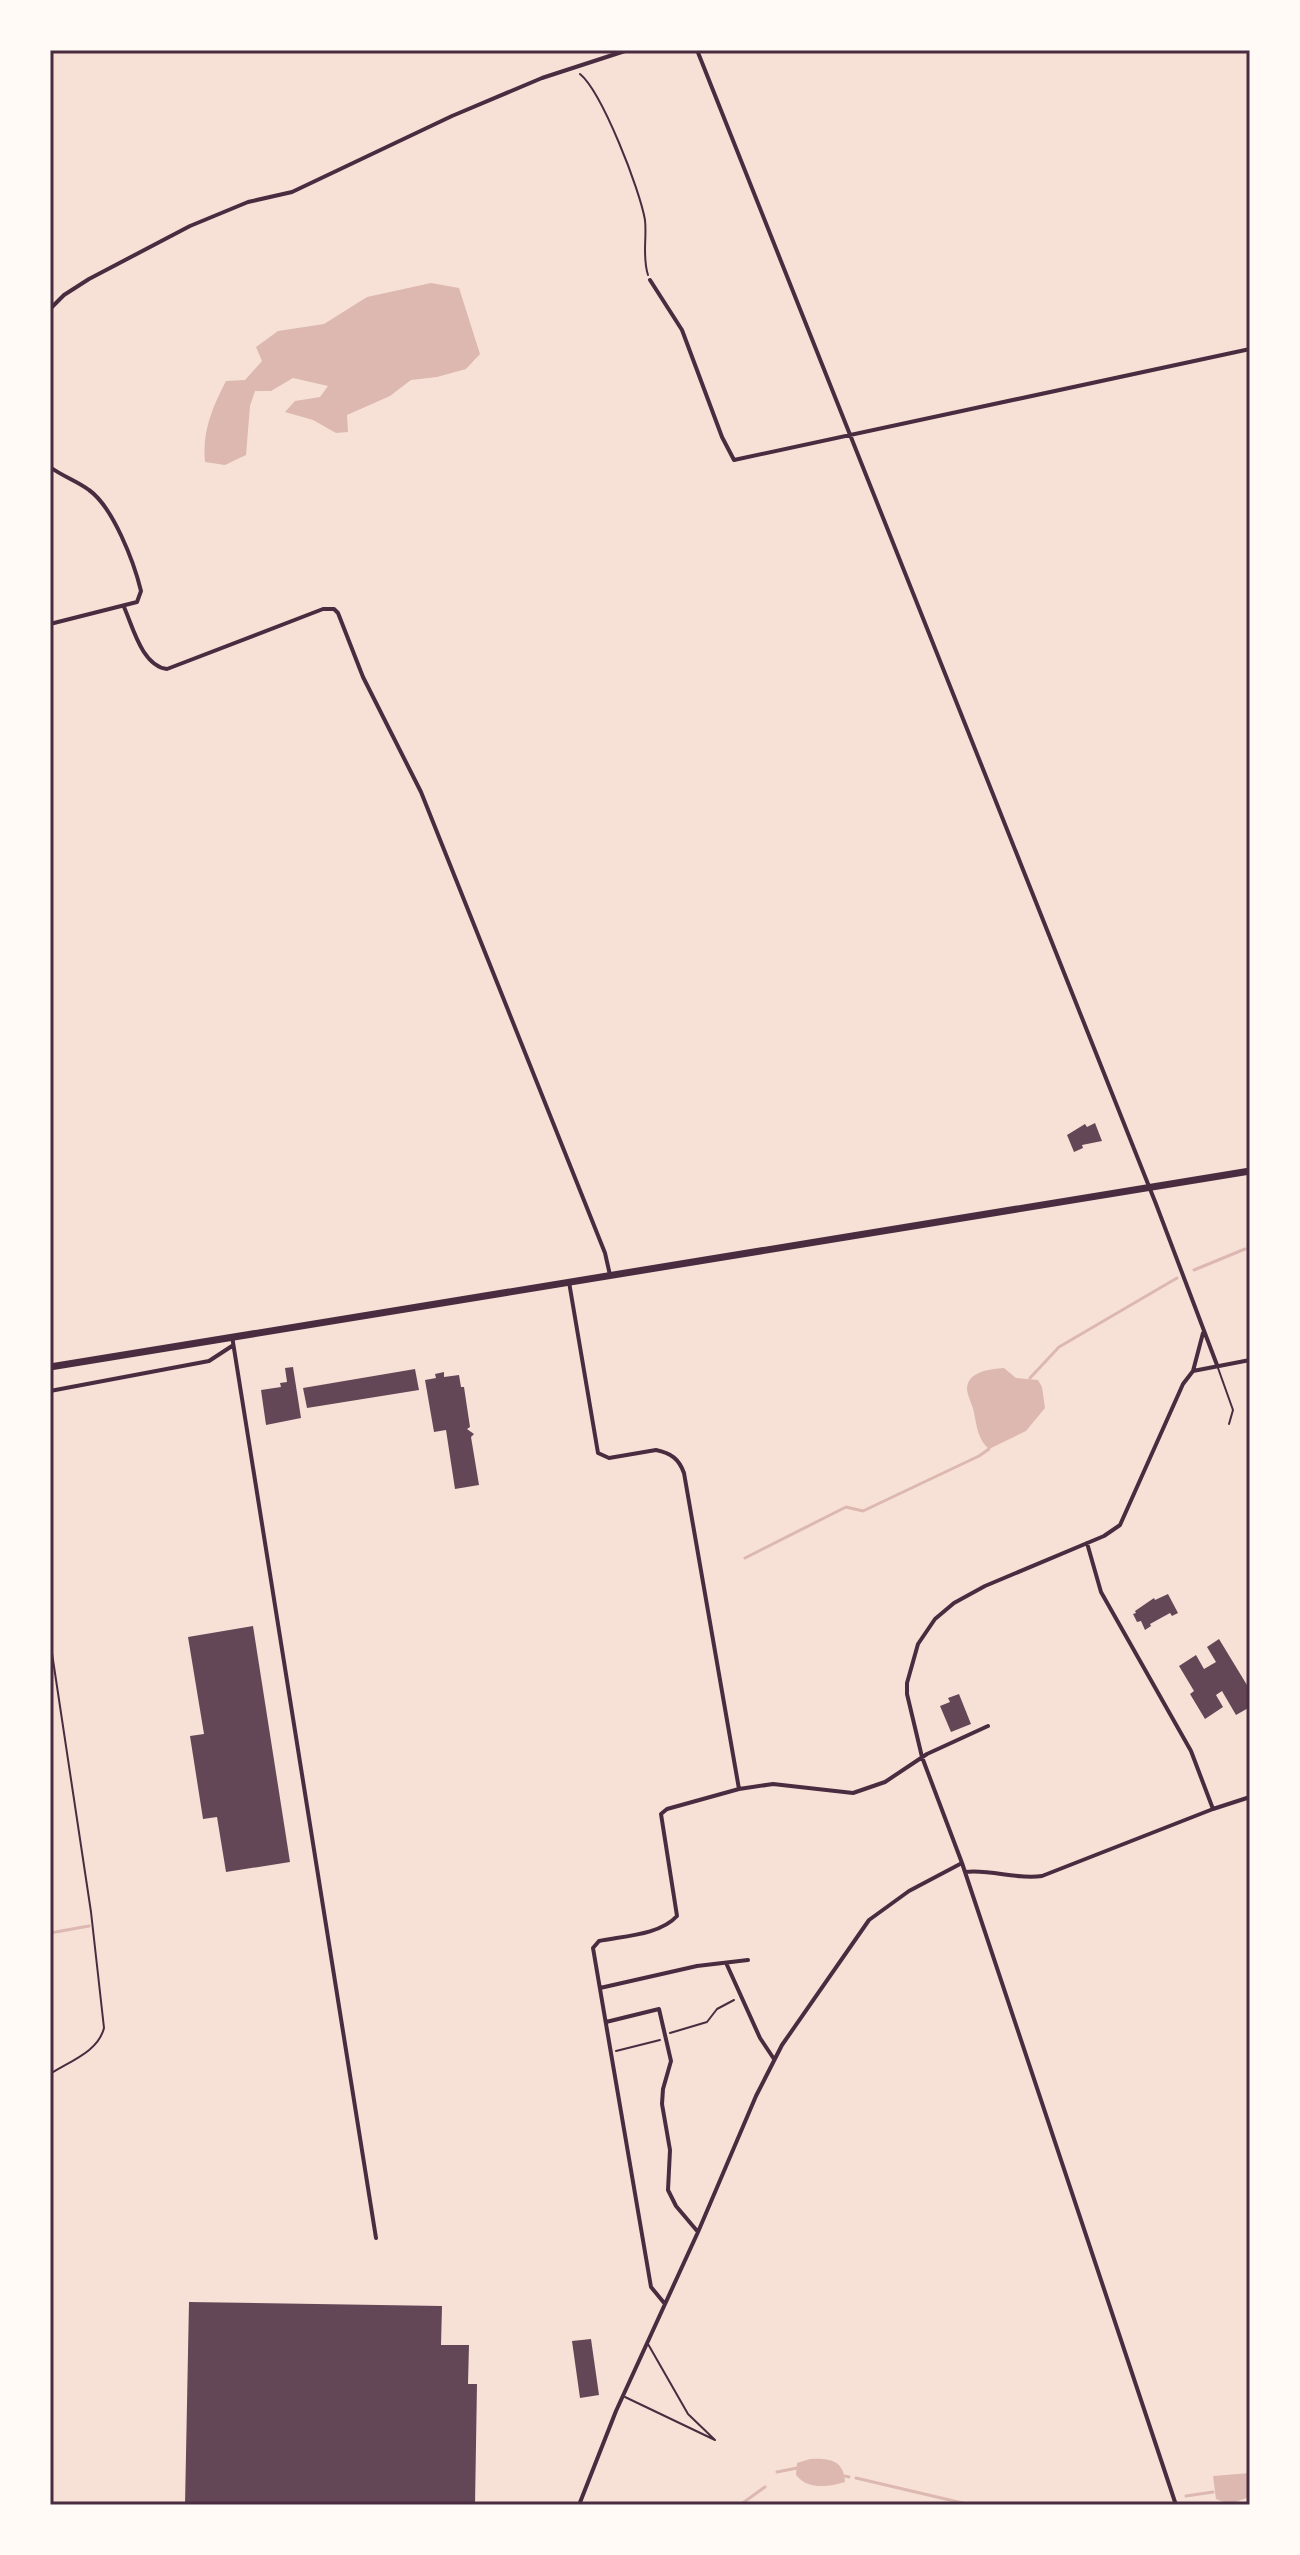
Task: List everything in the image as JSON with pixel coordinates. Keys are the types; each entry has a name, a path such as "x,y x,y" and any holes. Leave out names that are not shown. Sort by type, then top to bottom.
{"main road":[{"path":"50,1367 1250,1171"}],"street":[{"path":"50,309 64,295 89,279 198,223 256,200 292,192 452,116 542,78 628,50"},
{"path":"697,50 1217,1365"},
{"path":"650,280 682,330 722,437 734,460 1250,349"},
{"path":"50,467 97,496 115,523 141,591 137,602 124,607 50,624"},
{"path":"124,607 149,661 154,666 167,669 323,609 334,609 338,613 363,677 421,792 605,1253 610,1275"},
{"path":"569,1281 598,1453 609,1458 664,1451 675,1457 682,1467 739,1789"},
{"path":"1176,2505 962,1863 922,1757 907,1688 915,1650 930,1626 954,1603 971,1592 1111,1533 1120,1525 1183,1384 1193,1371 1203,1326"},
{"path":"232,1336 376,2238"},
{"path":"50,1391 209,1361 233,1345"},
{"path":"1193,1371 1250,1360"},
{"path":"1087,1543 1101,1592 1191,1751 1213,1809"},
{"path":"665,2304 651,2287 593,1948 595,1942 654,1929 677,1916 661,1818 663,1811 739,1789 785,1785 853,1793 885,1782 922,1757 988,1726"},
{"path":"965,1872 1042,1876 1250,1797"},
{"path":"579,2505 623,2396 774,2059 869,1920 901,1897 962,1863"},
{"path":"600,1988 697,1966 727,1965 748,1960"},
{"path":"727,1965 760,2038 774,2059"},
{"path":"606,2022 659,2009 671,2068 663,2089 662,2104 670,2150 668,2190 676,2206 698,2232"}],"lane":[{"path":"1217,1365 1233,1410 1229,1424"},
{"path":"623,2396 715,2440 688,2414 647,2343"}],"path":[{"path":"572,69 594,89 637,192 645,227 644,255 650,280"},
{"path":"50,1640 89,1898 104,2028 102,2036 91,2049 50,2074"},
{"path":"611,2053 707,2022 717,2009 742,1997"}],"shaded area":[{"path":"431,283 459,288 480,354 466,369 411,380 390,396 347,415 348,432 336,433 313,420 285,412 295,401 320,397 328,386 293,378 271,391 255,391 250,406 246,455 225,465 205,462 207,430 216,401 226,381 245,380 262,361 256,347 278,331 324,324 367,297"},
{"path":"1004,1368 1016,1378 1038,1380 1045,1408 1026,1431 989,1449 978,1433 968,1382 976,1374"},
{"path":"810,2459 834,2462 842,2469 845,2482 819,2486 801,2480 796,2475 797,2463"},
{"path":"1250,2473 1250,2497 1229,2504 1216,2499 1213,2476"}],"building":[{"path":"1095,1123 1102,1141 1082,1145 1083,1148 1074,1152 1067,1135 1085,1124 1087,1127"},
{"path":"293,1367 301,1418 266,1425 261,1390 281,1387 280,1383 287,1382 285,1368"},
{"path":"415,1369 419,1390 307,1408 303,1388"},
{"path":"444,1372 444,1377 459,1375 461,1387 464,1387 470,1427 467,1429 474,1434 471,1437 479,1485 455,1489 446,1430 434,1432 425,1380 436,1378 435,1374"},
{"path":"1168,1594 1178,1613 1172,1616 1170,1613 1145,1630 1133,1614 1154,1598"},
{"path":"253,1626 290,1862 226,1872 217,1817 203,1819 190,1736 204,1734 188,1637"},
{"path":"1219,1639 1250,1690 1250,1707 1236,1715 1222,1691 1216,1695 1223,1707 1205,1719 1190,1694 1194,1691 1179,1666 1196,1655 1204,1669 1216,1662 1207,1647"},
{"path":"959,1694 971,1724 951,1732 940,1706 950,1702 948,1698"},
{"path":"189,2302 442,2306 441,2345 469,2345 468,2384 477,2384 475,2505 185,2505"},
{"path":"591,2339 599,2395 580,2398 572,2341"}],"waterway":[{"path":"1194,1270 1245,1249"},
{"path":"1030,1378 1059,1347 1177,1278"},
{"path":"745,1558 846,1507 863,1511 989,1449"},
{"path":"50,1933 89,1926"},
{"path":"777,2472 797,2468"},
{"path":"845,2476 849,2477"},
{"path":"856,2478 971,2505"},
{"path":"740,2505 765,2487"},
{"path":"1186,2496 1213,2492"}]}
